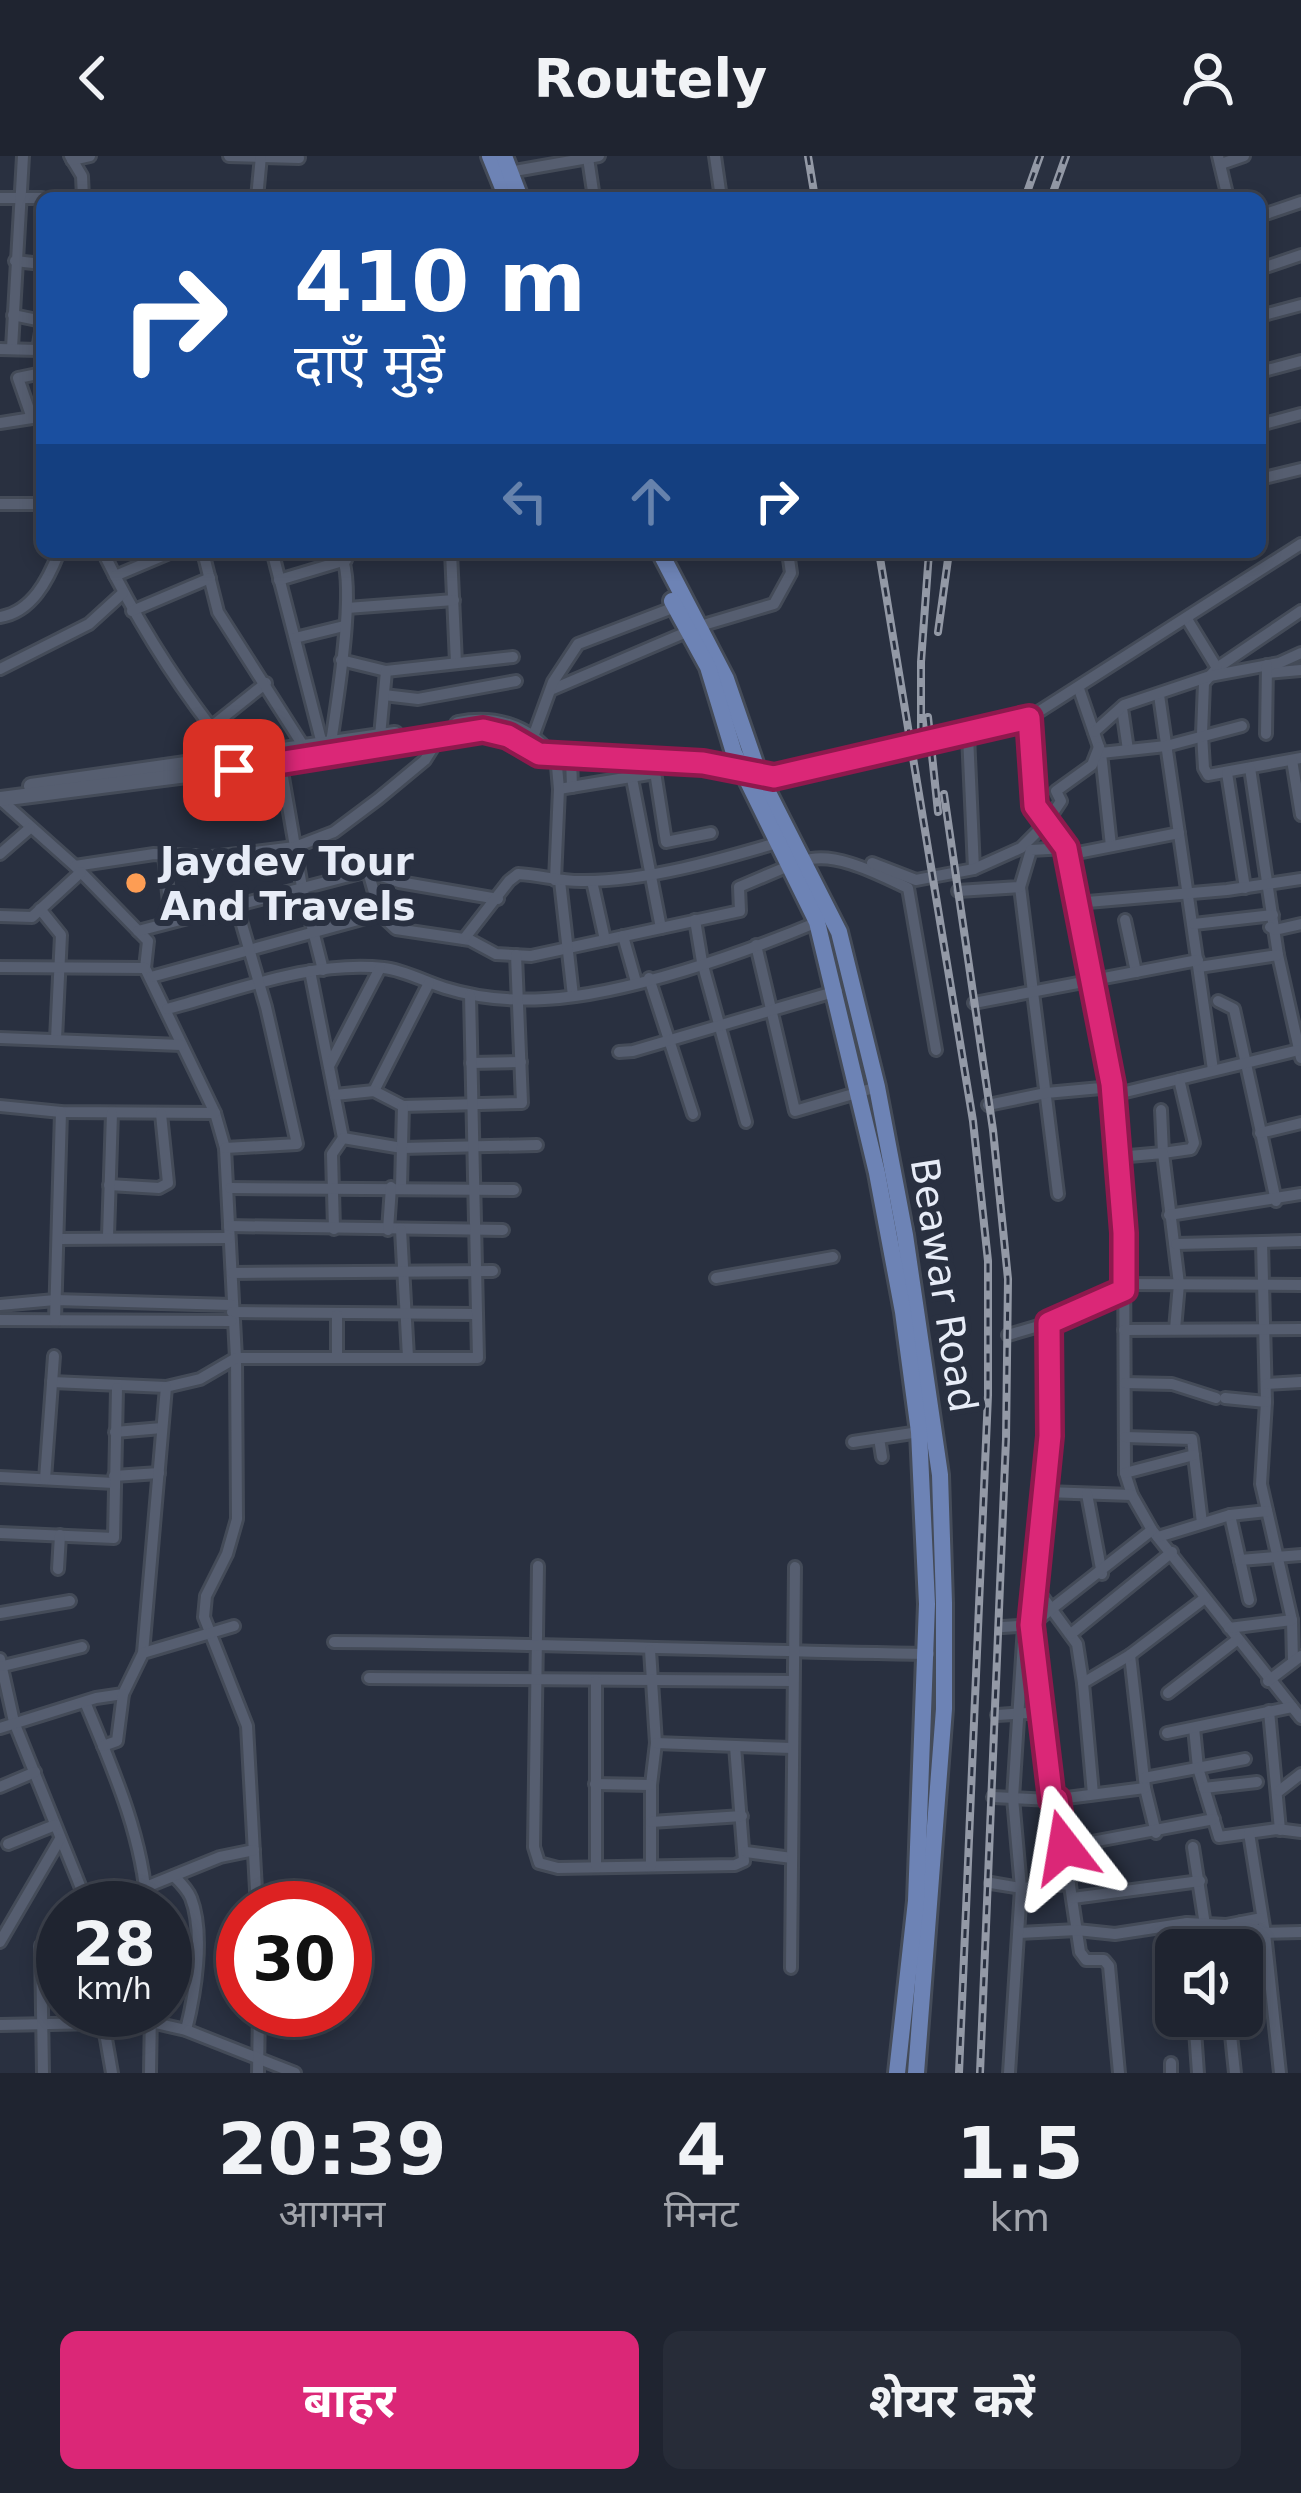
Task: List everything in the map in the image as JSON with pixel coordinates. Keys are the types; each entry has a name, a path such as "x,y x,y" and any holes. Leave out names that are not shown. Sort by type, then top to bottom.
{"main road":[{"path":"490,156 505,192"},
{"name":"Beawar Road","path":"651,558 675,607 695,629"},
{"name":"Beawar Road","path":"664,558 709,667 730,741 825,918 877,1088 922,1397 919,1432 943,1732 916,2073"},
{"name":"Beawar Road","path":"751,774 780,842 798,863"},
{"name":"Beawar Road","path":"843,989 858,1094 940,1475 935,1654 897,2073"}],"street":[{"path":"22,156 13,315 6,349 36,350"},
{"path":"83,192 82,176 71,158 90,156"},
{"path":"229,156 299,158"},
{"path":"258,192 261,156"},
{"path":"715,156 720,192"},
{"path":"1227,192 1219,160 1244,156"},
{"path":"507,164 587,158 593,192"},
{"path":"0,199 36,198"},
{"path":"1266,214 1301,202"},
{"path":"1266,267 1301,255"},
{"path":"15,261 36,263"},
{"path":"0,289 14,291"},
{"path":"1266,314 1301,305"},
{"path":"13,315 36,322"},
{"path":"1266,370 1301,361"},
{"path":"0,423 32,418 18,377 36,373"},
{"path":"1266,423 1301,414"},
{"path":"1266,478 1301,469"},
{"path":"0,504 36,504"},
{"path":"0,796 470,731 500,733 533,752 559,756 628,758 654,766 703,763 783,777 1029,718 1301,544"},
{"path":"0,616 15,615 47,583 57,558"},
{"path":"106,558 166,667 211,727"},
{"path":"115,576 140,558"},
{"path":"205,558 218,611 304,747"},
{"path":"274,558 327,744"},
{"path":"279,580 334,558"},
{"path":"327,744 347,608 344,558"},
{"path":"452,558 456,663"},
{"path":"553,688 695,629 774,604 791,573 789,558"},
{"path":"132,611 210,578"},
{"path":"0,669 89,623 123,593"},
{"path":"347,608 454,600"},
{"path":"533,737 578,644 675,607"},
{"path":"1094,732 1122,708 1213,672 1301,611"},
{"path":"1187,619 1213,672"},
{"path":"295,638 344,626"},
{"path":"1267,669 1301,652"},
{"path":"341,660 386,671 513,657"},
{"path":"1267,669 1267,734"},
{"path":"1301,670 1213,672 1204,683 1202,734 1206,772 1228,773 1297,759 1301,815"},
{"path":"380,736 386,671"},
{"path":"384,695 418,699 516,681"},
{"path":"203,761 198,730 211,727 266,683"},
{"path":"1078,688 1100,749 1111,846"},
{"path":"1159,695 1213,1070"},
{"path":"1122,708 1128,750"},
{"path":"1029,718 1035,806 1066,852 1112,1091 1124,1287 1125,1473 1155,1534 1301,1718"},
{"path":"0,796 203,761 280,757 304,747 491,721 533,737 559,756 566,788 558,880 573,996"},
{"path":"1100,749 1166,746 1242,726"},
{"path":"968,735 974,869"},
{"path":"0,916 32,917 78,869 164,854 212,857 295,847 334,832 427,756 440,736"},
{"path":"872,863 916,880 974,869 1021,848 1061,800 1056,791 1092,765 1100,749"},
{"path":"280,757 302,887 315,932 316,971 343,1138 332,1154 334,1229"},
{"path":"628,758 661,928"},
{"path":"566,788 632,779 654,766"},
{"path":"654,766 666,842 711,832"},
{"path":"988,1105 1046,1093 1112,1091 1300,1054 1298,1028 1278,955 1250,769"},
{"path":"1228,773 1244,888"},
{"path":"0,796 148,940 148,972 215,1113 225,1148 236,1358 237,1519 227,1554 206,1596 204,1618 246,1717 256,1881"},
{"path":"0,854 30,828"},
{"path":"1058,1194 1020,887 1031,850 1066,852 1179,833"},
{"path":"464,939 518,874 592,881 780,842"},
{"path":"164,854 171,922"},
{"path":"368,871 380,914 396,929 464,939 496,954 516,955 740,910 739,887 816,857 835,860 908,888 936,1050"},
{"path":"138,931 368,871 399,883 497,899"},
{"path":"1076,903 1301,879"},
{"path":"592,881 605,940"},
{"path":"958,891 1020,887"},
{"path":"225,1148 297,1144 236,904"},
{"path":"40,909 61,935 56,1039"},
{"path":"0,967 148,972 380,914"},
{"path":"1194,924 1274,915"},
{"path":"1256,917 1275,930 1301,924"},
{"path":"167,1009 316,971 380,968 470,995 517,998 602,993 825,918"},
{"path":"695,920 746,1122"},
{"path":"1125,920 1136,972"},
{"path":"623,936 636,982"},
{"path":"756,945 795,1111 877,1088"},
{"path":"334,1095 374,1091 403,1106 522,1103 516,955"},
{"path":"974,1003 1136,972 1278,955"},
{"path":"329,1066 380,968"},
{"path":"650,978 694,1114"},
{"path":"374,1091 429,983"},
{"path":"619,1052 843,989"},
{"path":"52,1382 166,1387 192,1382 236,1358 478,1358 470,995"},
{"path":"1218,1001 1234,1009 1276,1201"},
{"path":"0,1038 181,1045"},
{"path":"471,1064 521,1062"},
{"path":"1118,1157 1193,1146 1179,1078"},
{"path":"0,1106 61,1112 215,1113"},
{"path":"403,1106 394,1230 403,1272 408,1357"},
{"path":"1161,1110 1168,1215 1179,1284 1175,1329"},
{"path":"55,1320 61,1112"},
{"path":"108,1236 112,1113"},
{"path":"109,1186 159,1188 168,1183 161,1114"},
{"path":"1260,1133 1301,1124"},
{"path":"343,1138 402,1148 537,1145"},
{"path":"230,1188 514,1190"},
{"path":"1168,1215 1301,1194"},
{"path":"58,1239 334,1229 502,1230"},
{"path":"1176,1244 1301,1241"},
{"path":"1262,1243 1266,1329 1261,1484 1297,1659 1268,1681"},
{"path":"716,1278 832,1257"},
{"path":"232,1273 493,1271"},
{"path":"1008,1335 1049,1323 1124,1287 1301,1285"},
{"path":"0,1305 55,1300 146,1303 232,1313 476,1314"},
{"path":"146,1303 174,1321"},
{"path":"0,1320 174,1321 232,1313"},
{"path":"337,1315 337,1357"},
{"path":"1010,2073 1021,1888 1013,1798 1017,1712 1046,1492 1049,1323"},
{"path":"1124,1330 1301,1329"},
{"path":"45,1479 54,1356"},
{"path":"1265,1384 1301,1382"},
{"path":"1124,1383 1172,1384 1220,1398 1265,1402"},
{"path":"103,1746 117,1741 123,1694 142,1653 166,1387"},
{"path":"0,1533 114,1538 117,1388"},
{"path":"115,1432 162,1428"},
{"path":"853,1442 919,1432"},
{"path":"1125,1437 1192,1439 1202,1523"},
{"path":"879,1438 882,1457"},
{"path":"1125,1473 1194,1455"},
{"path":"0,1477 114,1479 159,1473"},
{"path":"1046,1492 1132,1495"},
{"path":"1087,1494 1102,1574"},
{"path":"1003,1628 1028,1625 1155,1534 1230,1515 1268,1511"},
{"path":"1230,1515 1249,1600"},
{"path":"58,1570 60,1535"},
{"path":"1071,1634 1172,1552"},
{"path":"1240,1561 1301,1555"},
{"path":"538,1566 539,1863 558,1868 735,1865 744,1861 735,1746"},
{"path":"791,1968 795,1567"},
{"path":"1036,1588 1078,1649 1093,1794"},
{"path":"1083,1683 1130,1655 1205,1598"},
{"path":"0,1613 70,1601"},
{"path":"1229,1628 1292,1620"},
{"path":"1028,1625 1082,1956 1088,1961 1105,1960 1109,1966 1119,2073"},
{"path":"142,1653 235,1626"},
{"path":"1168,1694 1238,1640"},
{"path":"334,1642 536,1642 650,1650 935,1654"},
{"path":"78,1881 3,1691 2,1662 82,1647"},
{"path":"650,1650 656,1743 651,1866"},
{"path":"1130,1655 1145,1783 1156,1833"},
{"path":"369,1678 793,1681"},
{"path":"596,1682 596,1866"},
{"path":"0,1728 123,1694"},
{"path":"85,1702 122,1791 144,1881"},
{"path":"1167,1733 1292,1707"},
{"path":"997,1715 1042,1712"},
{"path":"1269,1712 1280,1830"},
{"path":"1194,1728 1198,1768 1219,1837 1301,1832"},
{"path":"656,1743 792,1748"},
{"path":"993,1797 1054,1800 1245,1759"},
{"path":"0,1787 35,1772"},
{"path":"1279,1791 1301,1774"},
{"path":"1204,1789 1257,1782"},
{"path":"595,1784 651,1785"},
{"path":"651,1822 742,1816"},
{"path":"1064,1847 1214,1819"},
{"path":"8,1844 55,1825"},
{"path":"1249,1833 1280,2073"},
{"path":"0,1942 60,1839"},
{"path":"1193,1846 1205,1925"},
{"path":"161,1881 220,1857 254,1850"},
{"path":"746,1852 792,1858"},
{"path":"174,1876 178,1881"},
{"path":"1073,1898 1200,1881"},
{"path":"991,1883 1021,1888 1070,1884"},
{"path":"192,1904 196,1991 192,2005"},
{"path":"0,1912 11,1924"},
{"path":"1018,1933 1077,1930 1115,1934 1262,1918"},
{"path":"1241,1922 1265,1934 1301,1932"},
{"path":"1186,1923 1187,1929"},
{"path":"0,2025 36,2023"},
{"path":"192,2034 258,2067 296,2073"},
{"path":"43,2073 44,2037"},
{"path":"106,2037 112,2073"},
{"path":"150,2073 151,2037"},
{"path":"258,2067 259,2037"},
{"path":"1195,2037 1198,2073"},
{"path":"1231,2037 1235,2073"}],"railway":[{"path":"808,156 814,192"},
{"path":"1027,192 1040,156"},
{"path":"1053,192 1066,156"},
{"path":"880,558 973,1121 988,1261 988,1395 959,2073"},
{"path":"921,732 929,558"},
{"path":"938,632 948,558"},
{"path":"928,717 938,812"},
{"path":"944,794 993,1130 1008,1279 1006,1439 980,2073"}],"place":[{"name":"Jaydev Tour And Travels","path":"136,883"}],"route":[{"path":"234,770 483,730 508,736 539,754 703,763 783,777 1029,718 1035,806 1066,848 1112,1084 1124,1233 1124,1290 1049,1323 1050,1436 1031,1625 1052,1800 1057,1799 1064,1847"}]}
